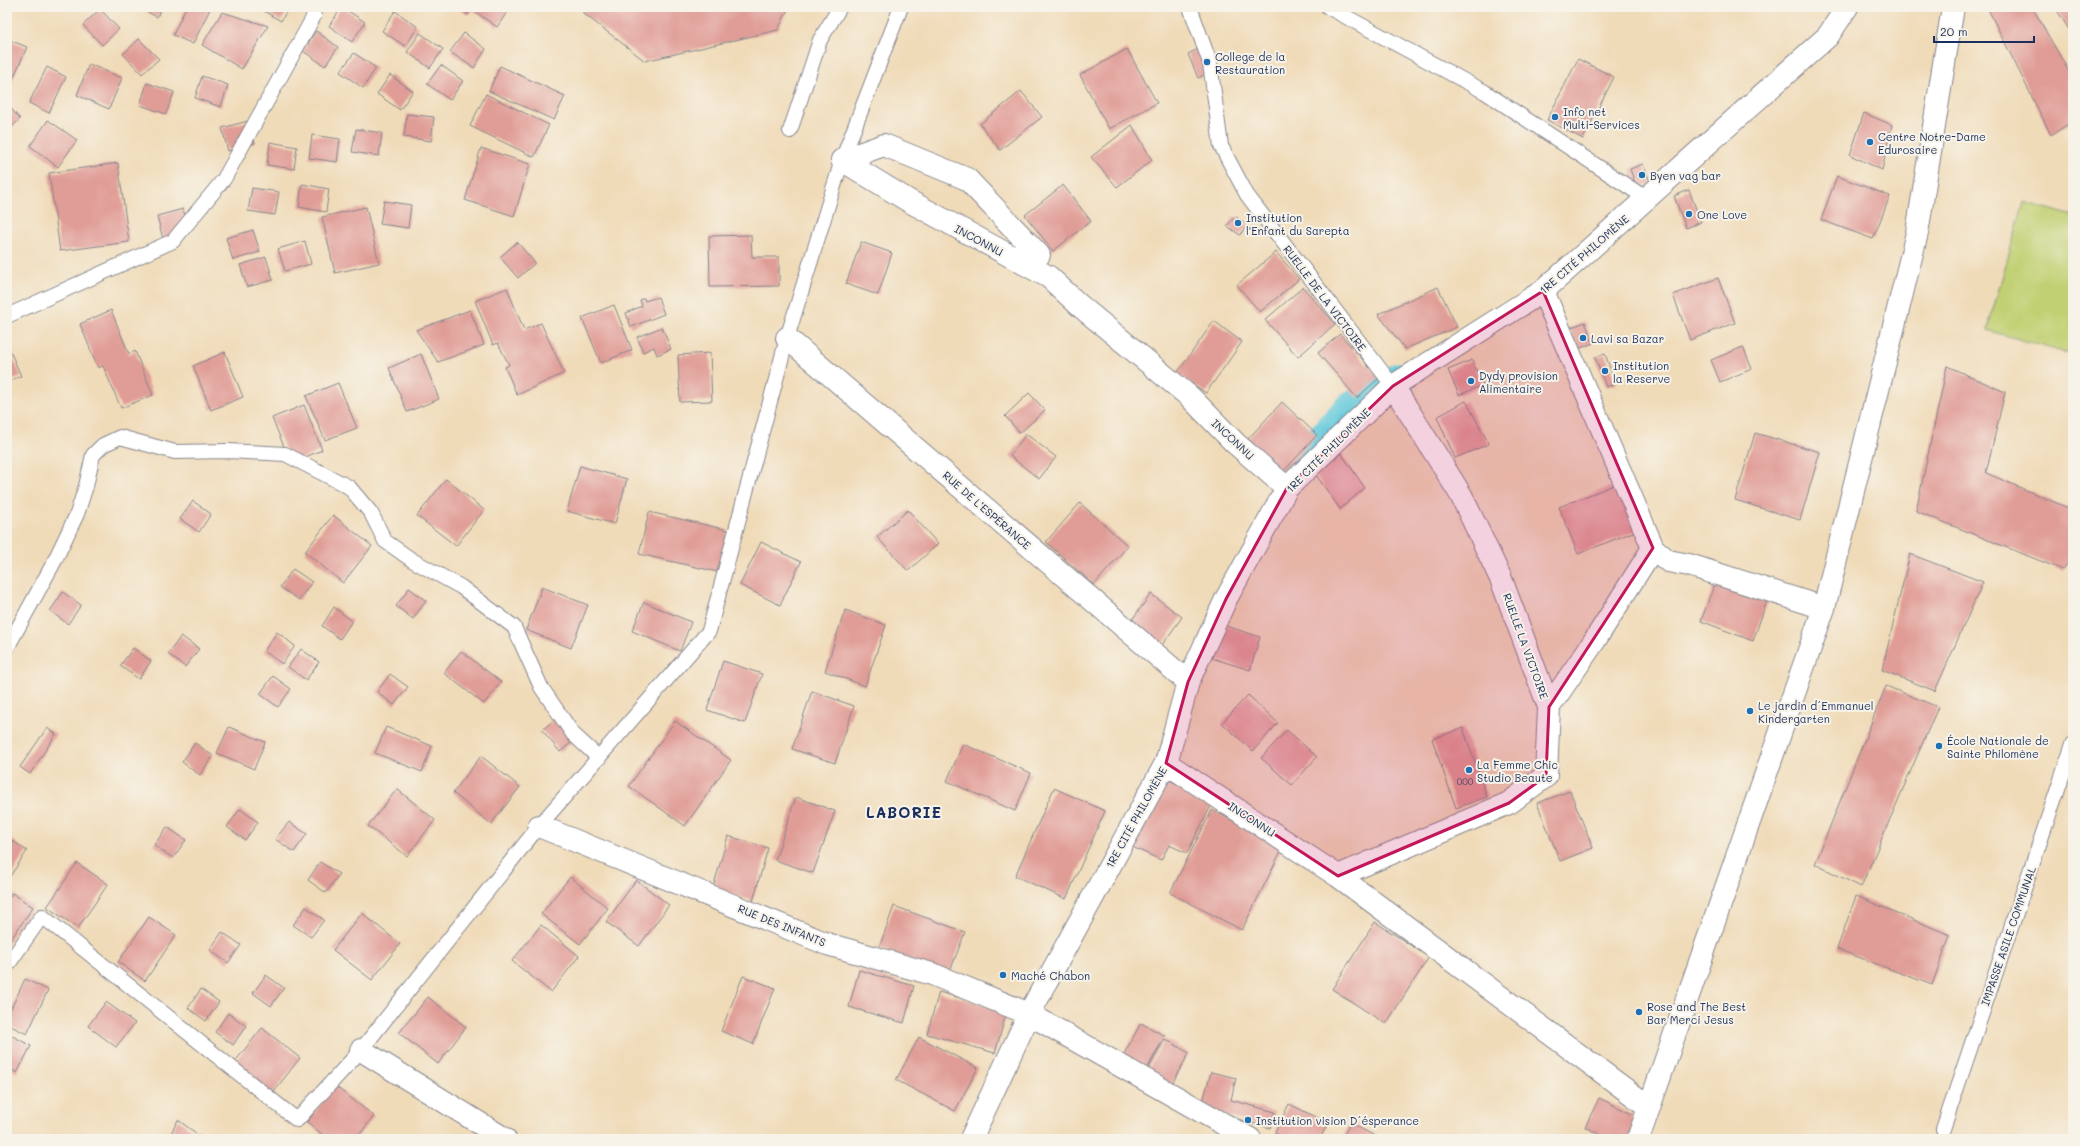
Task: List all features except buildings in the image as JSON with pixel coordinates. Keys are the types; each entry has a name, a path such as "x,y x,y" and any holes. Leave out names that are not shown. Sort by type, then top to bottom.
{"street":[{"name":"1RE CITÉ PHILOMÈNE","path":"971,1139 1029,1014 1166,763 1188,682 1226,599 1287,488 1393,386 1543,291 1828,36 1847,7"},
{"path":"1638,1139 1824,608 1917,233 1953,7"},
{"path":"842,160 884,145 967,179 1039,255"},
{"name":"INCONNU","path":"842,160 916,204 1049,278 1079,305 1190,397 1235,443 1287,488"},
{"path":"1543,291 1653,548 1668,561 1689,565 1824,608"},
{"name":"RUE DE L’ESPÉRANCE","path":"787,338 1188,682"},
{"name":"RUELLE LA VICTOIRE","path":"1338,876 1509,803 1546,776 1549,707 1501,579 1461,495 1393,386"},
{"path":"1549,707 1595,640 1653,548"},
{"name":"INCONNU","path":"1166,763 1338,876 1649,1107"},
{"name":"RUE DES INFANTS","path":"539,826 827,944 932,974 1029,1014 1250,1139"},
{"path":"361,1050 505,1139"}],"lane":[{"path":"7,316 173,241 224,179 314,16 311,7"},
{"path":"790,131 820,40 840,7"},
{"path":"7,966 42,916 297,1120 361,1050 539,826 600,758 709,631 787,338 842,160 901,7"},
{"name":"RUELLE DE LA VICTOIRE","path":"1190,7 1210,63 1221,146 1247,195 1393,386"},
{"path":"1328,7 1485,92 1647,199"},
{"path":"7,648 53,564 77,514 86,486 93,455 103,445 120,437 175,452 284,454 350,487 371,513 386,541 412,560 461,587 514,627 541,687 573,734 600,758"},
{"name":"IMPASSE ASILE COMMUNAL","path":"1943,1129 2073,744"}],"highlighted area":[{"path":"1543,291 1653,548 1549,707 1546,776 1509,803 1338,876 1166,763 1188,682 1226,599 1287,488 1393,386"}],"green space":[{"path":"2024,202 2073,216 2073,355 1987,330"}],"waterway":[{"path":"1301,464 1351,409 1399,380"}],"place":[{"name":"College de la Restauration","path":"1207,62"},
{"name":"Info net Multi-Services","path":"1555,117"},
{"name":"Centre Notre-Dame Edurosaire","path":"1870,142"},
{"name":"Byen vag bar","path":"1642,175"},
{"name":"One Love","path":"1689,214"},
{"name":"Institution l'Enfant du Sarepta","path":"1238,223"},
{"name":"Lavi sa Bazar","path":"1583,338"},
{"name":"Institution la Reserve","path":"1605,371"},
{"name":"Dydy provision Alimentaire","path":"1471,381"},
{"name":"Le jardin d´Emmanuel Kindergarten","path":"1750,711"},
{"name":"École Nationale de Sainte Philomène","path":"1939,746"},
{"name":"La Femme Chic Studio Beaute","path":"1469,770"},
{"name":"Maché Chabon","path":"1003,975"},
{"name":"Rose and The Best Bar Merci Jesus","path":"1639,1012"},
{"name":"Institution vision D´ésperance","path":"1248,1120"}],"district":[{"name":"LABORIE","path":"904,812"}]}
